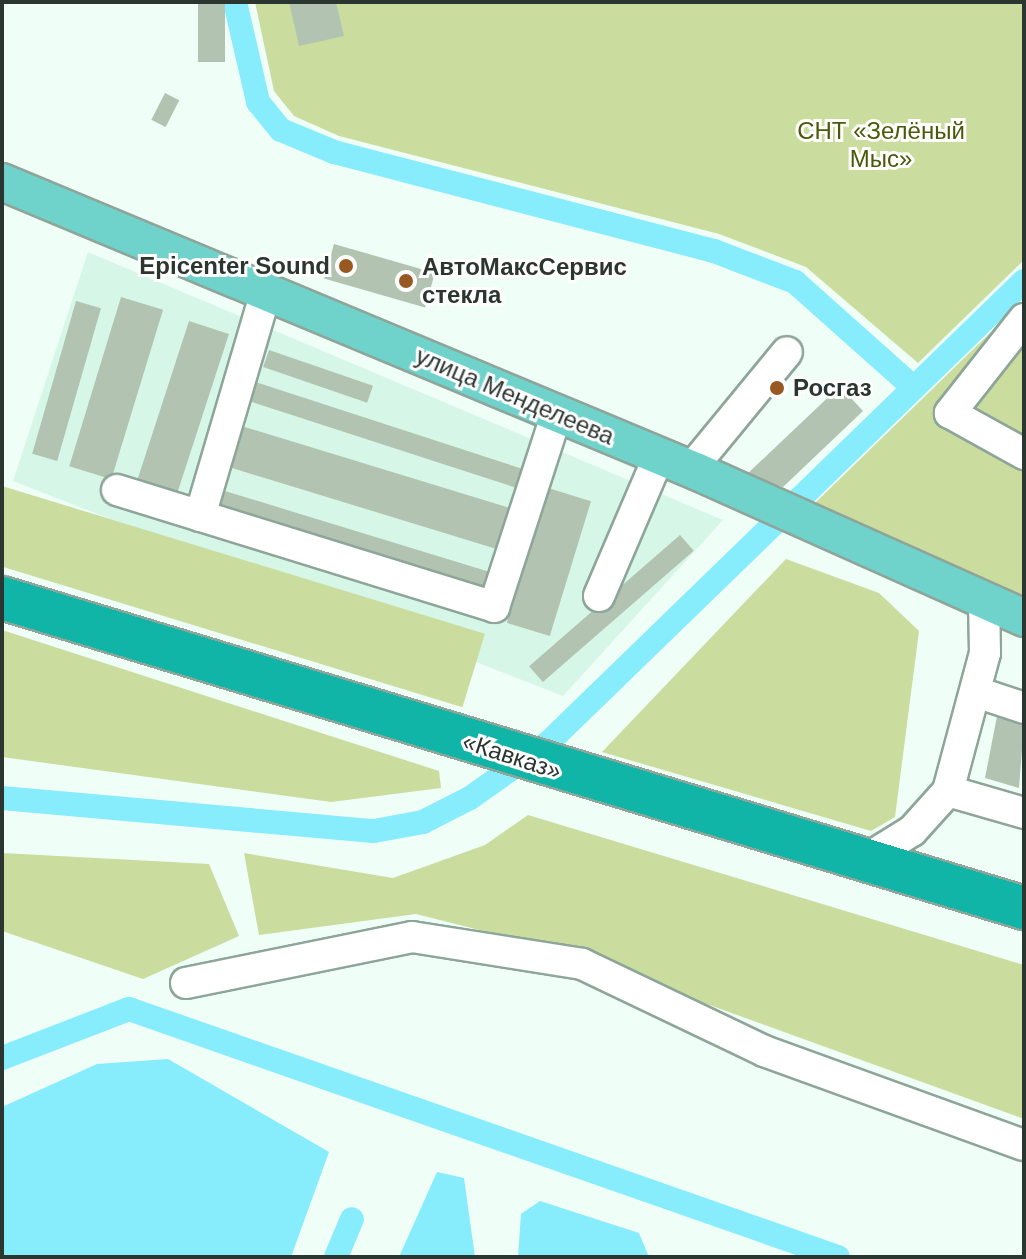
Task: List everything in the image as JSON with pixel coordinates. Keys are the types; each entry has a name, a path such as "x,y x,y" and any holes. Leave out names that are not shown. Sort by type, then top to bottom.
{"highway":[{"name":"«Кавказ»","path":"2,598 588,780 1024,908"}],"main road":[{"name":"улица Менделеева","path":"2,182 683,466 1024,618"}],"lane":[{"path":"200,516 266,292"},
{"path":"1024,319 950,413 1024,454"},
{"path":"599,596 683,466 787,352"},
{"path":"117,490 494,607 557,413"},
{"path":"865,860 912,831 948,791 985,653 984,600"},
{"path":"976,692 1024,708"},
{"path":"948,791 1024,813"},
{"path":"186,983 412,937 582,964 764,1051 1024,1145"}],"shaded area":[{"path":"88,252 723,520 563,696 13,481"}],"green space":[{"name":"СНТ «Зелёный Мыс»","path":"255,2 1024,2 1024,260 918,363 806,267 719,234 339,136 294,116 274,91"},
{"path":"1024,300 1024,598 813,505"},
{"path":"2,486 485,634 462,707 2,567"},
{"path":"786,559 879,593 919,631 895,817 871,831 602,752"},
{"path":"2,630 439,771 441,788 331,802 2,757"},
{"path":"528,815 1024,965 1024,1119 555,949 416,914 259,935 244,853 393,878 485,845"},
{"path":"2,853 209,864 239,936 143,979 2,931"}],"water":[{"path":"168,1059 329,1152 291,1257 2,1257 2,1107 97,1064"},
{"path":"437,1172 464,1178 475,1257 399,1257"},
{"path":"540,1201 639,1233 649,1257 518,1257 521,1214"}],"building":[{"path":"198,2 225,2 225,62 198,62"},
{"path":"289,2 336,2 344,36 299,46"},
{"path":"165,93 179,100 166,127 151,120"},
{"path":"334,244 435,273 425,308 324,279"},
{"path":"121,297 163,310 111,479 69,466"},
{"path":"76,301 101,308 57,461 32,454"},
{"path":"189,321 229,334 176,496 136,483"},
{"path":"269,350 373,386 367,403 263,367"},
{"path":"249,380 522,469 516,488 243,399"},
{"path":"840,386 863,411 783,487 745,476"},
{"path":"235,424 512,509 500,550 222,465"},
{"path":"212,487 493,573 488,591 206,505"},
{"path":"548,488 591,501 550,636 507,623"},
{"path":"680,535 694,551 543,682 529,666"},
{"path":"997,716 1024,724 1019,788 985,778"}],"waterway":[{"path":"235,2 258,102 281,130 334,152 714,251 795,282 914,388"},
{"path":"2,798 374,831 423,822 470,798 549,742 1024,281"},
{"path":"2,1058 129,1009 838,1257"},
{"path":"336,1257 352,1219"}],"place":[{"name":"Epicenter Sound","path":"346,266"},
{"name":"АвтоМаксСервис стекла","path":"406,281"},
{"name":"Росгаз","path":"777,388"}]}
